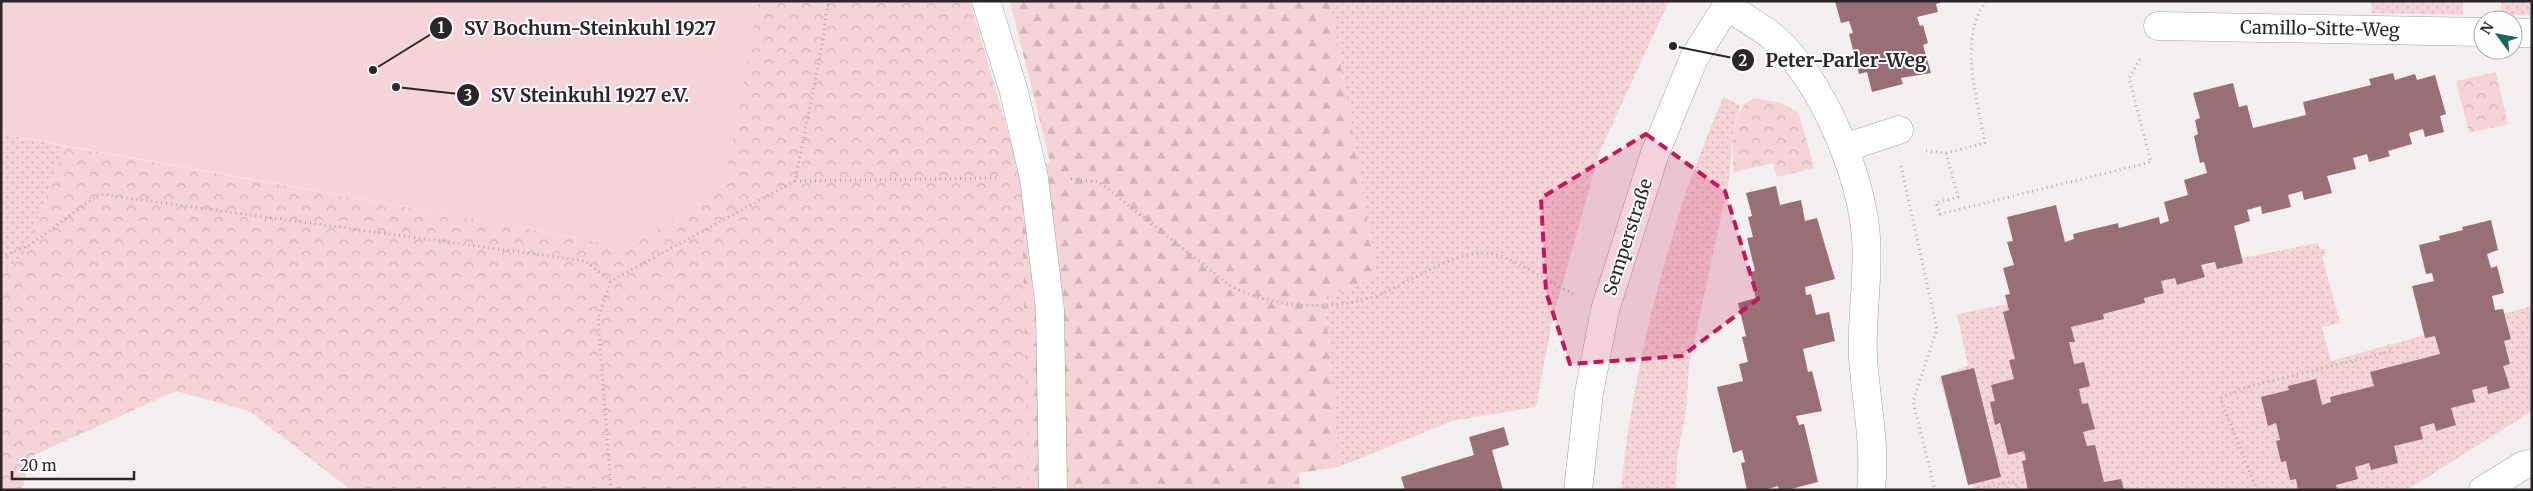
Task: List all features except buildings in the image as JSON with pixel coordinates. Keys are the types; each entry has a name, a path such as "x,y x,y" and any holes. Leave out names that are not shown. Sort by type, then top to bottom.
{"street":[{"path":"986,1 1014,92 1034,178 1050,310 1053,490"},
{"path":"1729,4 1774,39 1809,79 1844,148 1857,187 1866,236 1867,272 1863,356 1874,467 1872,490"},
{"name":"Semperstraße","path":"1578,490 1589,393 1605,310 1655,153 1694,58 1729,4"},
{"name":"Camillo-Sitte-Weg","path":"2158,26 2473,32"},
{"path":"1844,148 1899,130"},
{"path":"2483,490 2524,465 2532,463"}],"path":[{"path":"795,181 822,46 828,1"},
{"path":"1916,150 1946,153 1985,143 1971,65 1973,32 1983,6 1987,1"},
{"path":"1946,153 1958,197 1936,203 1940,214 2151,162 2129,78 2158,26"},
{"path":"1899,158 1937,329 1913,401 1935,490"},
{"path":"611,490 598,318 612,281 795,181 1034,178 1098,182 1229,285 1249,296 1278,303 1329,305 1380,294 1447,262 1472,254 1492,254 1605,310"},
{"path":"1,257 30,245 99,194 585,261 612,281"},
{"path":"2257,490 2220,398 2246,387 2392,352 2389,344"},
{"path":"1969,490 2015,481 2017,490"}],"highlighted area":[{"path":"1646,134 1725,191 1758,299 1682,356 1570,364 1546,292 1541,198"}],"green space":[{"path":"1,1 758,1 723,189 628,247 1,134"},
{"path":"758,1 970,1 1012,146 1022,197 1028,490 351,490 249,411 176,391 30,457 22,490 1,490 1,272 25,256 64,146 628,247 723,189"},
{"path":"1010,1 1330,1 1377,277 1325,297 1339,467 1299,473 1300,490 623,490 926,198 1050,162"},
{"path":"1330,1 1669,1 1600,151 1552,321 1536,407 1452,421 1339,467 1325,297 1377,277"},
{"path":"2371,1 2463,1 2463,15 2372,13"},
{"path":"2501,1 2532,1 2532,15 2523,15 2523,10 2501,10"},
{"path":"2496,72 2508,124 2469,133 2456,81"},
{"path":"1723,97 1740,105 1734,127 1729,179 1689,366 1686,411 1677,458 1676,490 1621,490 1630,417 1652,309 1671,239 1687,191"},
{"path":"1755,98 1782,103 1799,113 1814,168 1777,177 1773,163 1733,172 1733,140 1736,119 1746,103"},
{"path":"1,134 64,146 25,256 1,272"},
{"path":"2318,243 2320,249 2325,249 2326,254 2322,256 2340,323 2322,327 2331,361 2532,306 2532,411 2407,490 1974,490 1939,378 1968,365 1957,314"}],"place":[{"name":"Peter-Parler-Weg","path":"1673,46"},
{"name":"SV Bochum-Steinkuhl 1927","path":"373,70"},
{"name":"SV Steinkuhl 1927 e.V.","path":"396,87"}]}
